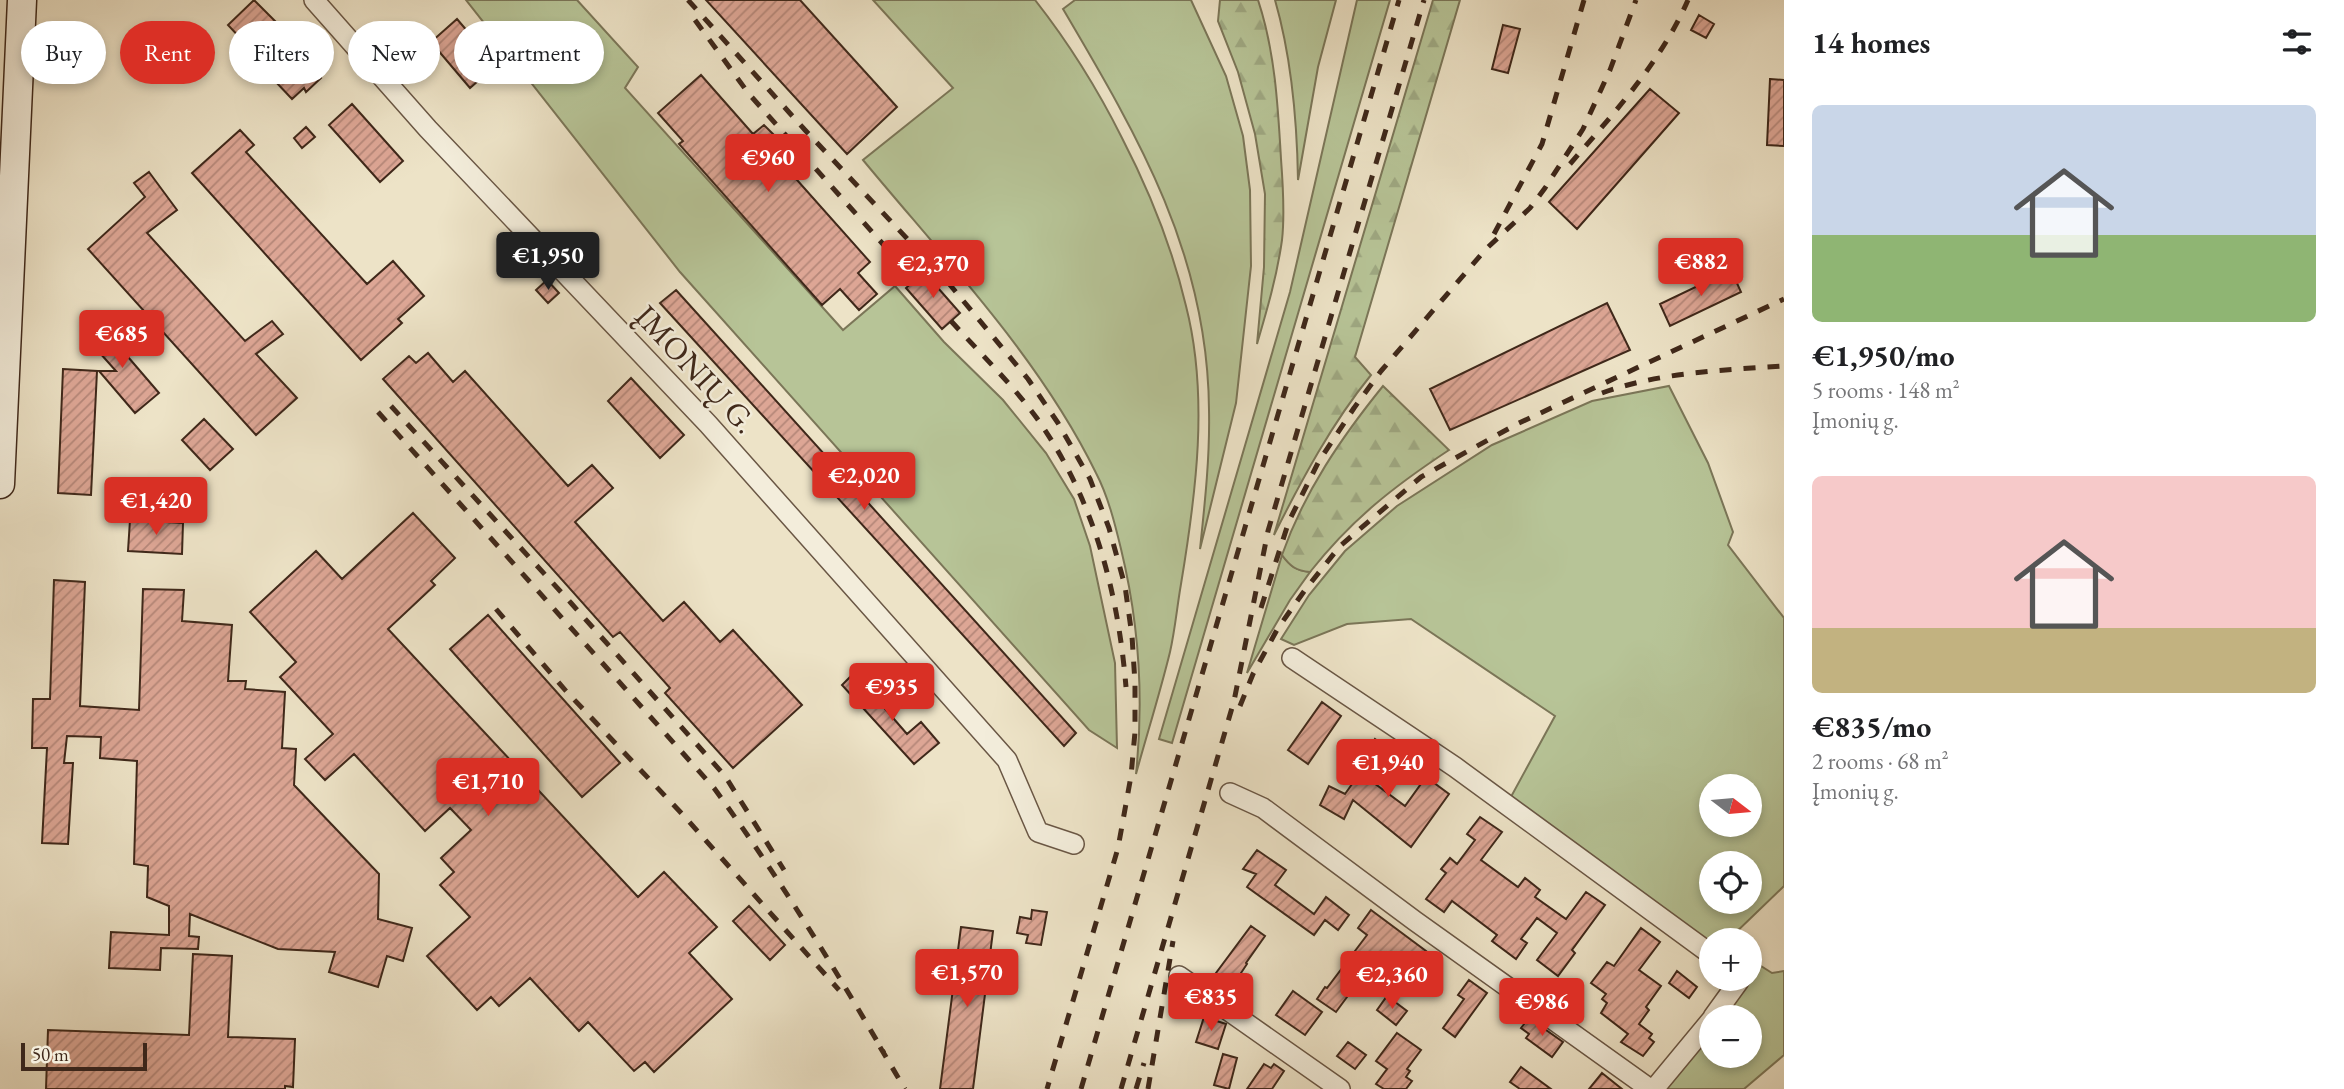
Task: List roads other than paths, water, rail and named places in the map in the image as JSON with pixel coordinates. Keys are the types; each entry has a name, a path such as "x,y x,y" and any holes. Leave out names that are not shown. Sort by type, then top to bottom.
{"main road":[{"path":"0,484 22,0"}],"street":[{"name":"ĮMONIŲ G.","path":"314,0 428,129 708,424 1007,760 1038,832 1074,844"},
{"path":"1292,658 1455,767 1699,945"},
{"path":"1230,793 1262,808 1415,921 1652,1089 1699,1033"},
{"path":"1179,976 1340,1089"},
{"path":"1723,1005 1734,991"}],"railway":[{"path":"688,0 946,280 1028,379 1058,423 1090,479 1109,528 1125,586 1132,636 1135,732 1131,776 1118,848 1047,1089"},
{"path":"1081,1089 1399,0"},
{"path":"1121,1089 1234,701 1268,531 1424,0"},
{"path":"1494,234 1542,144 1584,0"},
{"path":"1261,608 1289,521 1319,461 1381,371 1486,249 1530,208 1545,188 1583,129 1610,70 1636,0"},
{"path":"1570,164 1650,66 1688,0"},
{"path":"695,20 749,94 915,280"},
{"path":"1240,706 1253,674 1278,628 1305,590 1340,546 1421,477 1517,424 1784,299"},
{"path":"951,321 1026,404 1073,479 1087,512 1109,580 1117,615 1126,687"},
{"path":"1602,393 1669,376 1784,366"},
{"path":"391,406 725,776 784,870"},
{"path":"378,412 714,788 802,918 884,1053"},
{"path":"496,609 566,691 684,816 839,990"},
{"path":"1148,1089 1173,941"},
{"path":"880,1047 905,1089"},
{"path":"1136,1089 1144,1063"}]}
